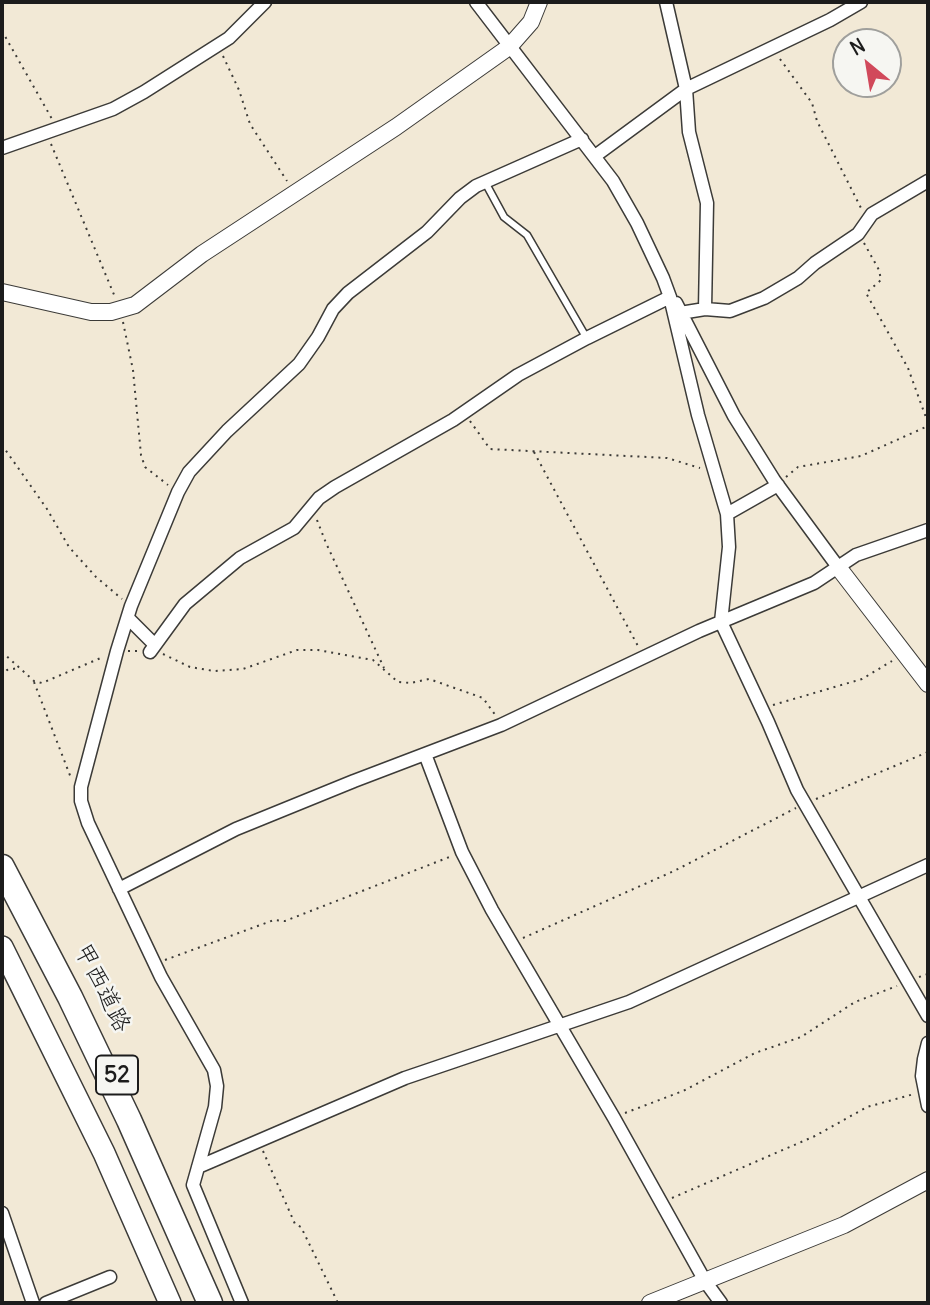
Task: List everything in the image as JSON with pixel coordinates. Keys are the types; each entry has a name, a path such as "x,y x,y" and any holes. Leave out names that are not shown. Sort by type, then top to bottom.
{"highway":[{"name":"甲西道路","path":"2,853 96,1033 171,1191 219,1303"},
{"path":"2,867 70,997 123,1107 210,1303"},
{"path":"2,887 62,1001 121,1124 200,1303"},
{"name":"52","path":"2,947 104,1153 170,1303"}],"street":[{"path":"2,148 113,109 144,92 218,46 265,2"},
{"path":"476,2 613,181 663,278 678,314 714,473 727,514 729,547 720,622 805,803 928,1016"},
{"path":"2,292 91,312 111,312 135,304 202,254 396,127 509,47 531,22 539,2"},
{"path":"666,2 686,89 690,132 707,203 705,309"},
{"path":"595,156 686,89 861,2"},
{"path":"242,1303 193,1185 215,1107 217,1086 214,1070 155,964 88,823 81,801 81,787 117,651 178,492 189,472 227,431 299,364 333,309 348,293 427,232 460,198 485,182 582,139"},
{"path":"678,314 705,309 730,311 764,298 798,278 815,263 859,234 870,218 928,181"},
{"path":"663,278 678,314 734,416 778,485 928,684"},
{"path":"130,612 152,648 185,604 240,558 294,528 319,498 335,487 464,412 518,375 670,298"},
{"path":"727,514 778,485"},
{"path":"119,889 236,829 501,725 720,622 814,583 856,555 928,530"},
{"path":"425,754 462,852 492,910 614,1118 705,1281 721,1303"},
{"path":"198,1167 405,1077 629,1002 928,865"},
{"path":"928,1043 924,1091 928,1106"},
{"path":"650,1303 844,1225 928,1180"},
{"path":"2,1213 33,1303"},
{"path":"46,1303 110,1277"}],"lane":[{"path":"485,182 504,217 527,235 587,338"}],"path":[{"path":"2,31 58,129"},
{"path":"218,46 239,90 250,124 295,193"},
{"path":"771,48 812,103 823,132 864,212 870,218"},
{"path":"778,485 798,467 862,456 928,425 908,368 866,293 881,280 879,270 859,234"},
{"path":"464,412 490,449 667,458 714,473"},
{"path":"2,445 47,509 69,547 130,612"},
{"path":"534,451 644,658"},
{"path":"313,508 326,543 385,669"},
{"path":"34,681 42,683 53,680 117,651 152,648 190,667 214,671 243,669 297,650 307,650 373,660 398,682 429,679 483,698 501,725"},
{"path":"2,652 34,681 71,777"},
{"path":"762,708 862,679 905,654"},
{"path":"2,676 7,670 19,667"},
{"path":"512,943 674,871 805,803 928,752"},
{"path":"155,964 274,920 285,921 462,852"},
{"path":"614,1118 683,1090 755,1053 801,1037 855,1002 909,981"},
{"path":"662,1203 815,1136 867,1107 924,1091"},
{"path":"258,1140 295,1224 302,1227 338,1303"}]}
